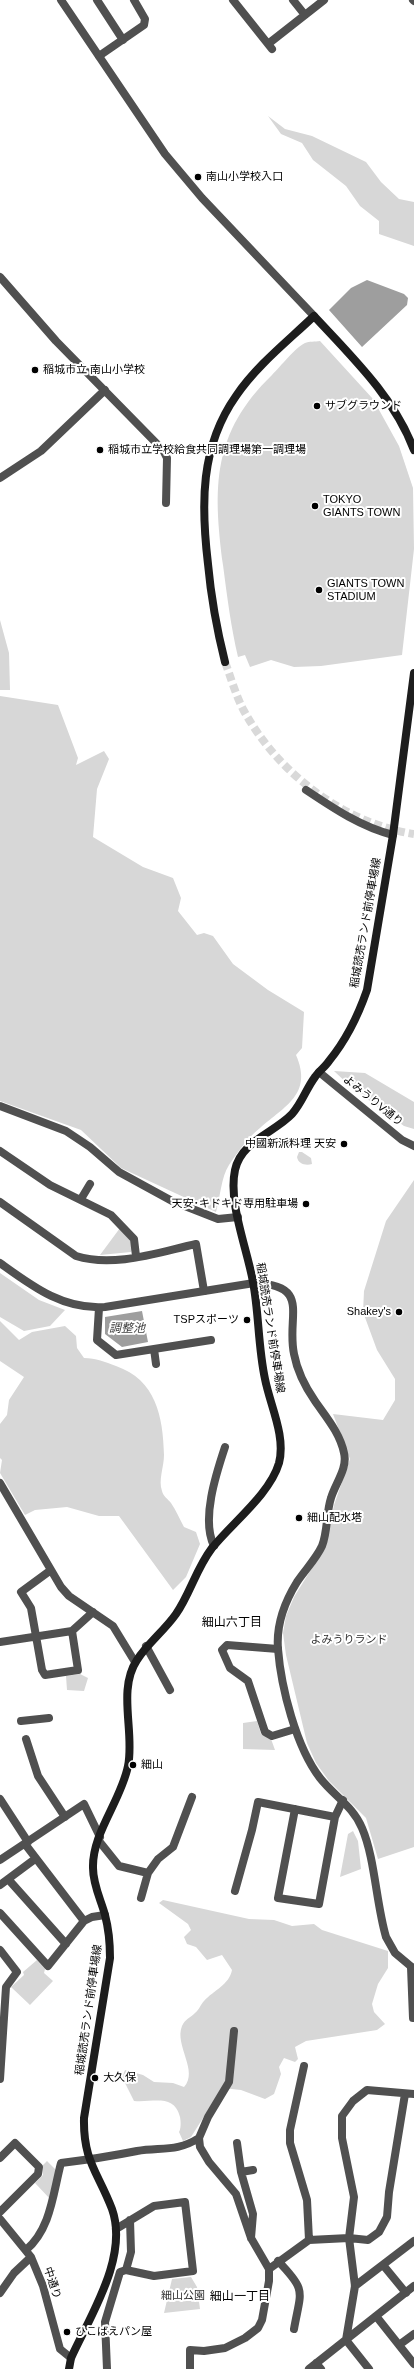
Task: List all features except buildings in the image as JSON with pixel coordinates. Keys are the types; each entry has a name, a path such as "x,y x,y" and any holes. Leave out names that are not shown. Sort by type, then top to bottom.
{"main road":[{"path":"225,662 213,606 204,537 203,486 210,452 221,422 245,384 314,316 384,394 398,416 414,450"},
{"name":"稲城読売ランド前停車場線","path":"69,2369 71,2358 110,2273 114,2259 116,2228 106,2194 88,2160 83,2139 84,2118 110,1958 110,1939 93,1870 94,1856 99,1839 120,1792 128,1766 131,1741 127,1694 134,1662 146,1646 171,1627 203,1561 214,1546 264,1490 274,1476 281,1451 279,1434 263,1371 254,1283 238,1217 234,1192 234,1173 237,1163 254,1142 292,1114 302,1102 319,1072 344,1041 360,1011 367,990 393,835 414,673"}],"street":[{"path":"61,0 165,154 202,198 314,316"},
{"path":"97,0 123,40"},
{"path":"99,56 144,25 145,19 134,0"},
{"path":"234,0 270,47 324,0"},
{"path":"293,0 305,15"},
{"path":"0,277 56,341 166,453 166,503"},
{"path":"0,478 41,451 105,390"},
{"path":"306,790 341,814 372,829 393,835"},
{"name":"よみうりV通り","path":"319,1072 373,1114 402,1140 414,1146"},
{"path":"0,1106 66,1131 90,1147 119,1172 172,1201 218,1219 238,1217"},
{"path":"0,1152 50,1185 82,1199 111,1215 134,1239 136,1256"},
{"path":"82,1199 90,1184"},
{"path":"0,1202 76,1256 90,1261 106,1261 196,1244 204,1291"},
{"path":"0,1263 38,1291 80,1306 99,1308 254,1283 276,1284 287,1292 293,1306 291,1333 294,1356 307,1389 326,1416 344,1453 342,1470 330,1498 323,1543 318,1554 297,1582 282,1610 278,1649 295,1729 310,1764 325,1784 343,1800 363,1829 386,1937 395,1952 412,1968 414,2018"},
{"path":"99,1308 97,1340 116,1355 211,1340"},
{"path":"154,1349 156,1364"},
{"path":"214,1546 209,1536 211,1499 217,1471 225,1447"},
{"path":"0,1483 51,1570 69,1596 114,1626 134,1662"},
{"path":"51,1570 21,1592 31,1608 42,1670 45,1675 78,1670 72,1631"},
{"path":"0,1642 72,1631 94,1612"},
{"path":"278,1649 227,1645 222,1650 230,1668 248,1681 265,1732 272,1736 295,1729"},
{"path":"146,1646 170,1690"},
{"path":"21,1721 50,1718"},
{"path":"26,1739 38,1776 65,1817"},
{"path":"141,1898 148,1873 158,1859 173,1847 181,1832 192,1797"},
{"path":"0,1799 34,1859 84,1921"},
{"path":"295,1809 278,1898 319,1904 335,1817 343,1800"},
{"path":"235,1891 258,1802 335,1817"},
{"path":"0,1860 84,1804 99,1839 119,1866 148,1873"},
{"path":"0,1885 34,1859"},
{"path":"8,1879 66,1944"},
{"path":"0,1913 48,1966 84,1921 92,1917 105,1915"},
{"path":"0,1950 17,1972 6,1987 2,2002 0,2079"},
{"path":"190,2369 190,2350 204,2351 225,2348 245,2338 258,2328 262,2320 269,2281 269,2268 251,2238 236,2194 209,2162 200,2147 199,2138 208,2117 229,2082 234,2031"},
{"path":"304,2066 290,2130 290,2143 307,2200 309,2240"},
{"path":"369,2369 346,2340 354,2286 349,2238 354,2197 342,2138 342,2116 353,2101 367,2090 414,2094"},
{"path":"269,2268 309,2240 349,2238 368,2240 379,2232 387,2217 389,2192 405,2094"},
{"path":"26,2250 34,2243 53,2205 61,2163 138,2151 175,2148 190,2144 199,2138"},
{"path":"0,2158 16,2143 39,2167 38,2174 0,2212"},
{"path":"237,2143 242,2172 253,2214 251,2238"},
{"path":"242,2172 253,2170"},
{"path":"106,2369 105,2322 120,2272 126,2270 154,2276 193,2271 186,2202 154,2206 116,2228"},
{"name":"中通り","path":"0,2219 31,2257 41,2280 60,2350 71,2358"},
{"path":"126,2270 131,2252 130,2220"},
{"path":"0,2232 9,2229"},
{"path":"354,2286 414,2241"},
{"path":"0,2293 14,2273 31,2257"},
{"path":"278,2261 296,2280 301,2291 294,2329"},
{"path":"383,2265 406,2293"},
{"path":"309,2369 319,2366 346,2340 414,2286"},
{"path":"376,2316 414,2364"},
{"path":"399,2345 414,2334"}],"green space":[{"path":"268,116 285,129 312,136 366,162 381,182 399,199 414,202 414,246 379,234 379,221 360,206 346,186 313,160 302,143 281,134"},
{"name":"TOKYO GIANTS TOWN","path":"320,341 373,399 399,446 413,488 414,549 402,655 321,666 294,667 271,660 250,667 245,655 238,657 228,600 218,511 218,486 221,462 227,440 238,418 252,397 301,345 307,342"},
{"path":"0,620 9,653 10,690 0,690"},
{"path":"0,696 58,705 78,758 76,765 104,751 109,759 97,789 93,837 143,867 173,878 181,898 178,911 197,935 204,933 213,936 233,964 268,990 304,1012 302,1048 296,1055 300,1068 301,1080 299,1089 287,1106 251,1136 229,1165 222,1182 216,1212 121,1168 81,1130 0,1101"},
{"path":"334,1071 365,1073 414,1102 414,1129 404,1126 352,1088"},
{"path":"299,1152 302,1152 311,1158 312,1164 305,1165 301,1163 297,1157"},
{"name":"よみうりランド","path":"414,1180 414,1847 378,1859 366,1818 329,1781 316,1763 307,1743 286,1655 283,1633 286,1616 294,1597 325,1547 334,1505 350,1459 333,1414 383,1420 395,1400 395,1379 377,1350 363,1312 364,1291 386,1221"},
{"path":"120,1228 132,1239 133,1248 131,1252 100,1255"},
{"path":"0,1273 39,1300 65,1310 50,1326 24,1331 0,1317"},
{"path":"0,1321 19,1340 32,1332 65,1326 76,1336 77,1348 84,1358 100,1360 130,1372 149,1390 155,1401 162,1427 164,1460 161,1487 164,1496 173,1506 184,1527 196,1532 200,1544 186,1577 173,1590 119,1516 99,1516 67,1507 35,1510 25,1515 0,1473 2,1460 0,1458 0,1424 7,1415 9,1400 24,1377 0,1361"},
{"path":"80,1674 88,1678 84,1691 67,1690 66,1676"},
{"path":"257,1721 261,1734 271,1739 275,1750 243,1749 243,1723"},
{"path":"353,1831 358,1841 361,1869 340,1877 348,1834"},
{"path":"163,1900 249,1919 274,1920 292,1926 314,1924 322,1930 388,1951 388,1968 378,1984 372,2004 374,2012 385,2024 377,2030 306,2041 295,2047 298,2059 295,2062 284,2058 279,2067 281,2074 274,2094 265,2099 241,2090 222,2088 191,2137 183,2141 179,2132 181,2125 180,2117 173,2105 162,2101 134,2101 122,2077 125,2070 143,2075 154,2082 173,2083 184,2087 188,2081 189,2073 181,2041 180,2033 182,2026 208,1997 228,1980 232,1970 222,1955 207,1960 196,1947 187,1944 184,1937 191,1930 188,1924 159,1903"},
{"path":"37,1960 45,1969 44,1973 53,1981 30,2005 11,1987 24,1975 23,1972"},
{"path":"47,2161 57,2171 51,2200 35,2183 43,2175 42,2166"},
{"name":"細山公園","path":"191,2277 197,2287 200,2309 164,2313 172,2279"}],"water":[{"path":"367,280 404,294 408,298 407,305 362,347 329,310 351,288"},
{"name":"調整池","path":"142,1311 148,1342 122,1347 105,1334 105,1317"}],"tunnel":[{"path":"225,662 244,711 258,734 275,755 294,774 315,792 338,807 362,819 388,828 414,834"}],"place":[{"name":"南山小学校入口","path":"198,177"},
{"name":"稲城市立 南山小学校","path":"35,370"},
{"name":"サブグラウンド","path":"317,406"},
{"name":"稲城市立学校給食共同調理場第一調理場","path":"100,450"},
{"name":"TOKYO GIANTS TOWN","path":"315,506"},
{"name":"GIANTS TOWN STADIUM","path":"319,590"},
{"name":"中國新派料理 天安","path":"344,1144"},
{"name":"天安･キドキド専用駐車場","path":"306,1204"},
{"name":"Shakey's","path":"399,1312"},
{"name":"TSPスポーツ","path":"247,1320"},
{"name":"細山配水塔","path":"299,1518"},
{"name":"細山","path":"133,1765"},
{"name":"大久保","path":"95,2078"},
{"name":"ひこばえパン屋","path":"67,2332"}],"district":[{"name":"細山六丁目","path":"232,1623"},
{"name":"細山一丁目","path":"240,2297"}]}
